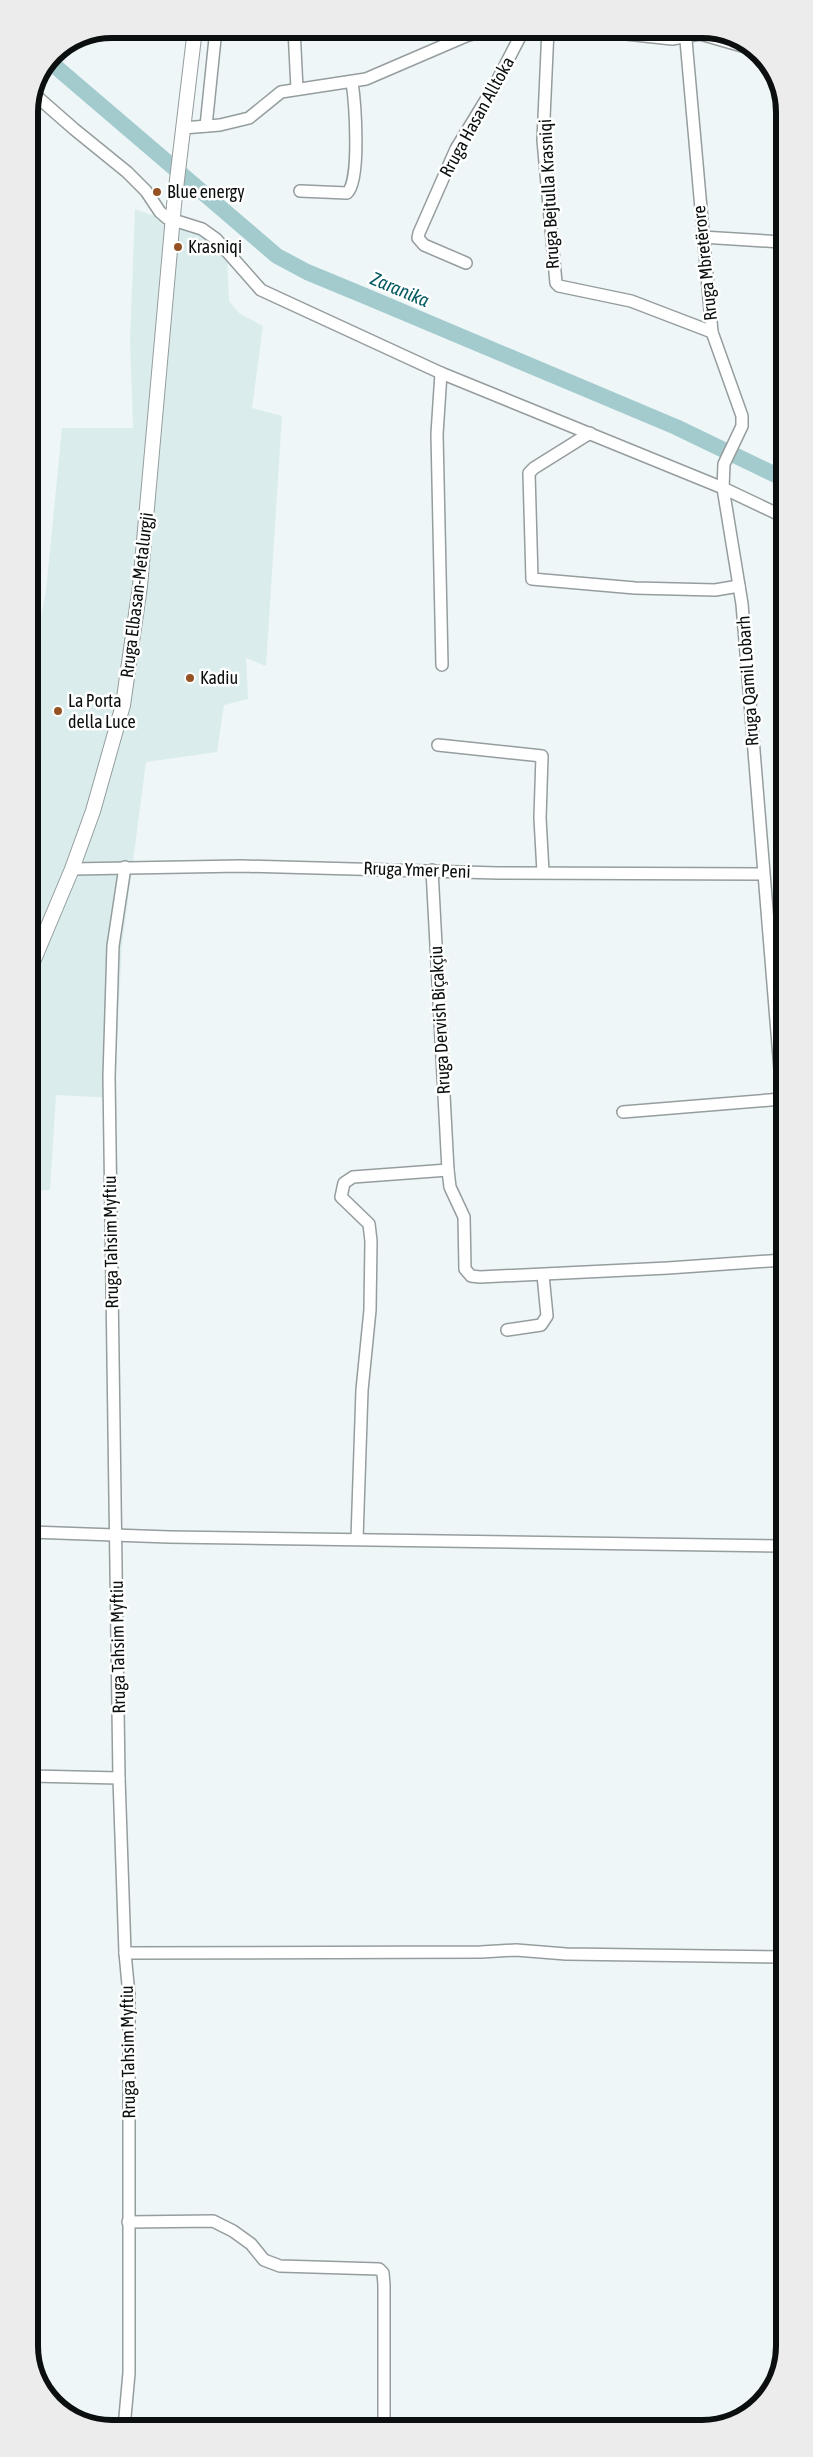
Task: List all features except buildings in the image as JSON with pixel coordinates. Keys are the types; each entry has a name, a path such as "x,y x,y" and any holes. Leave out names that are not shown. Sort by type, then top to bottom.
{"main road":[{"path":"183,133 194,37"},
{"name":"Rruga Elbasan-Metalurgji","path":"37,952 72,869 93,811 122,705 140,586 174,205 183,133"}],"street":[{"path":"206,126 215,37"},
{"path":"294,37 297,89"},
{"path":"183,133 206,126 249,118 281,92 352,82 396,67 462,38"},
{"name":"Rruga Hasan Alltoka","path":"466,262 424,245 418,238 419,232 456,149 495,85 520,38"},
{"name":"Rruga Bejtulla Krasniqi","path":"548,38 544,140 556,283 559,286 631,301 712,332"},
{"name":"Rruga Mbretërore","path":"685,38 712,332 742,416 738,435 724,464 723,488"},
{"path":"300,191 347,193 353,186 356,130 352,82"},
{"path":"39,98 127,172 146,191 160,212 173,220 202,230 216,239 261,290 442,373 723,488 776,513"},
{"path":"702,237 776,242"},
{"path":"442,373 438,434 442,665"},
{"path":"590,433 529,473 532,579 635,588 715,590 739,586"},
{"name":"Rruga Qamil Lobarh","path":"723,488 739,586 763,874 776,972"},
{"path":"438,745 542,756 540,818 543,872"},
{"name":"Rruga Ymer Peni","path":"72,869 241,866 498,873 763,874"},
{"name":"Rruga Tahsim Myftiu","path":"125,867 113,946 110,1009 119,1778 125,1952 129,1995 129,2374 125,2419"},
{"name":"Rruga Dervish Biçakçiu","path":"432,870 448,1170 450,1187 464,1217 464,1269 471,1276 480,1278 543,1275"},
{"path":"623,1112 776,1102"},
{"path":"357,1539 362,1390 370,1310 371,1241 370,1224 341,1197 344,1183 353,1177 448,1170"},
{"path":"507,1330 541,1325 545,1322 547,1316 543,1275 776,1260"},
{"path":"37,1532 776,1546"},
{"path":"37,1776 119,1778"},
{"path":"125,1952 481,1952 516,1950 566,1954 776,1956"},
{"path":"128,2222 213,2221 233,2231 251,2244 264,2260 280,2266 379,2268 383,2273 384,2285 384,2419"}],"shaded area":[{"path":"135,209 199,232 227,256 229,301 239,313 263,326 252,408 282,416 266,666 246,658 248,699 224,705 217,752 146,762 122,945 114,1098 56,1095 50,1190 37,1191 37,638 46,591 62,428 133,428 130,341"}],"waterway":[{"name":"Zaranika","path":"54,65 277,256 307,272 676,427 776,475"}],"place":[{"name":"Blue energy","path":"157,192"},
{"name":"Krasniqi","path":"178,247"},
{"name":"Kadiu","path":"190,678"},
{"name":"La Porta della Luce","path":"58,711"}]}
